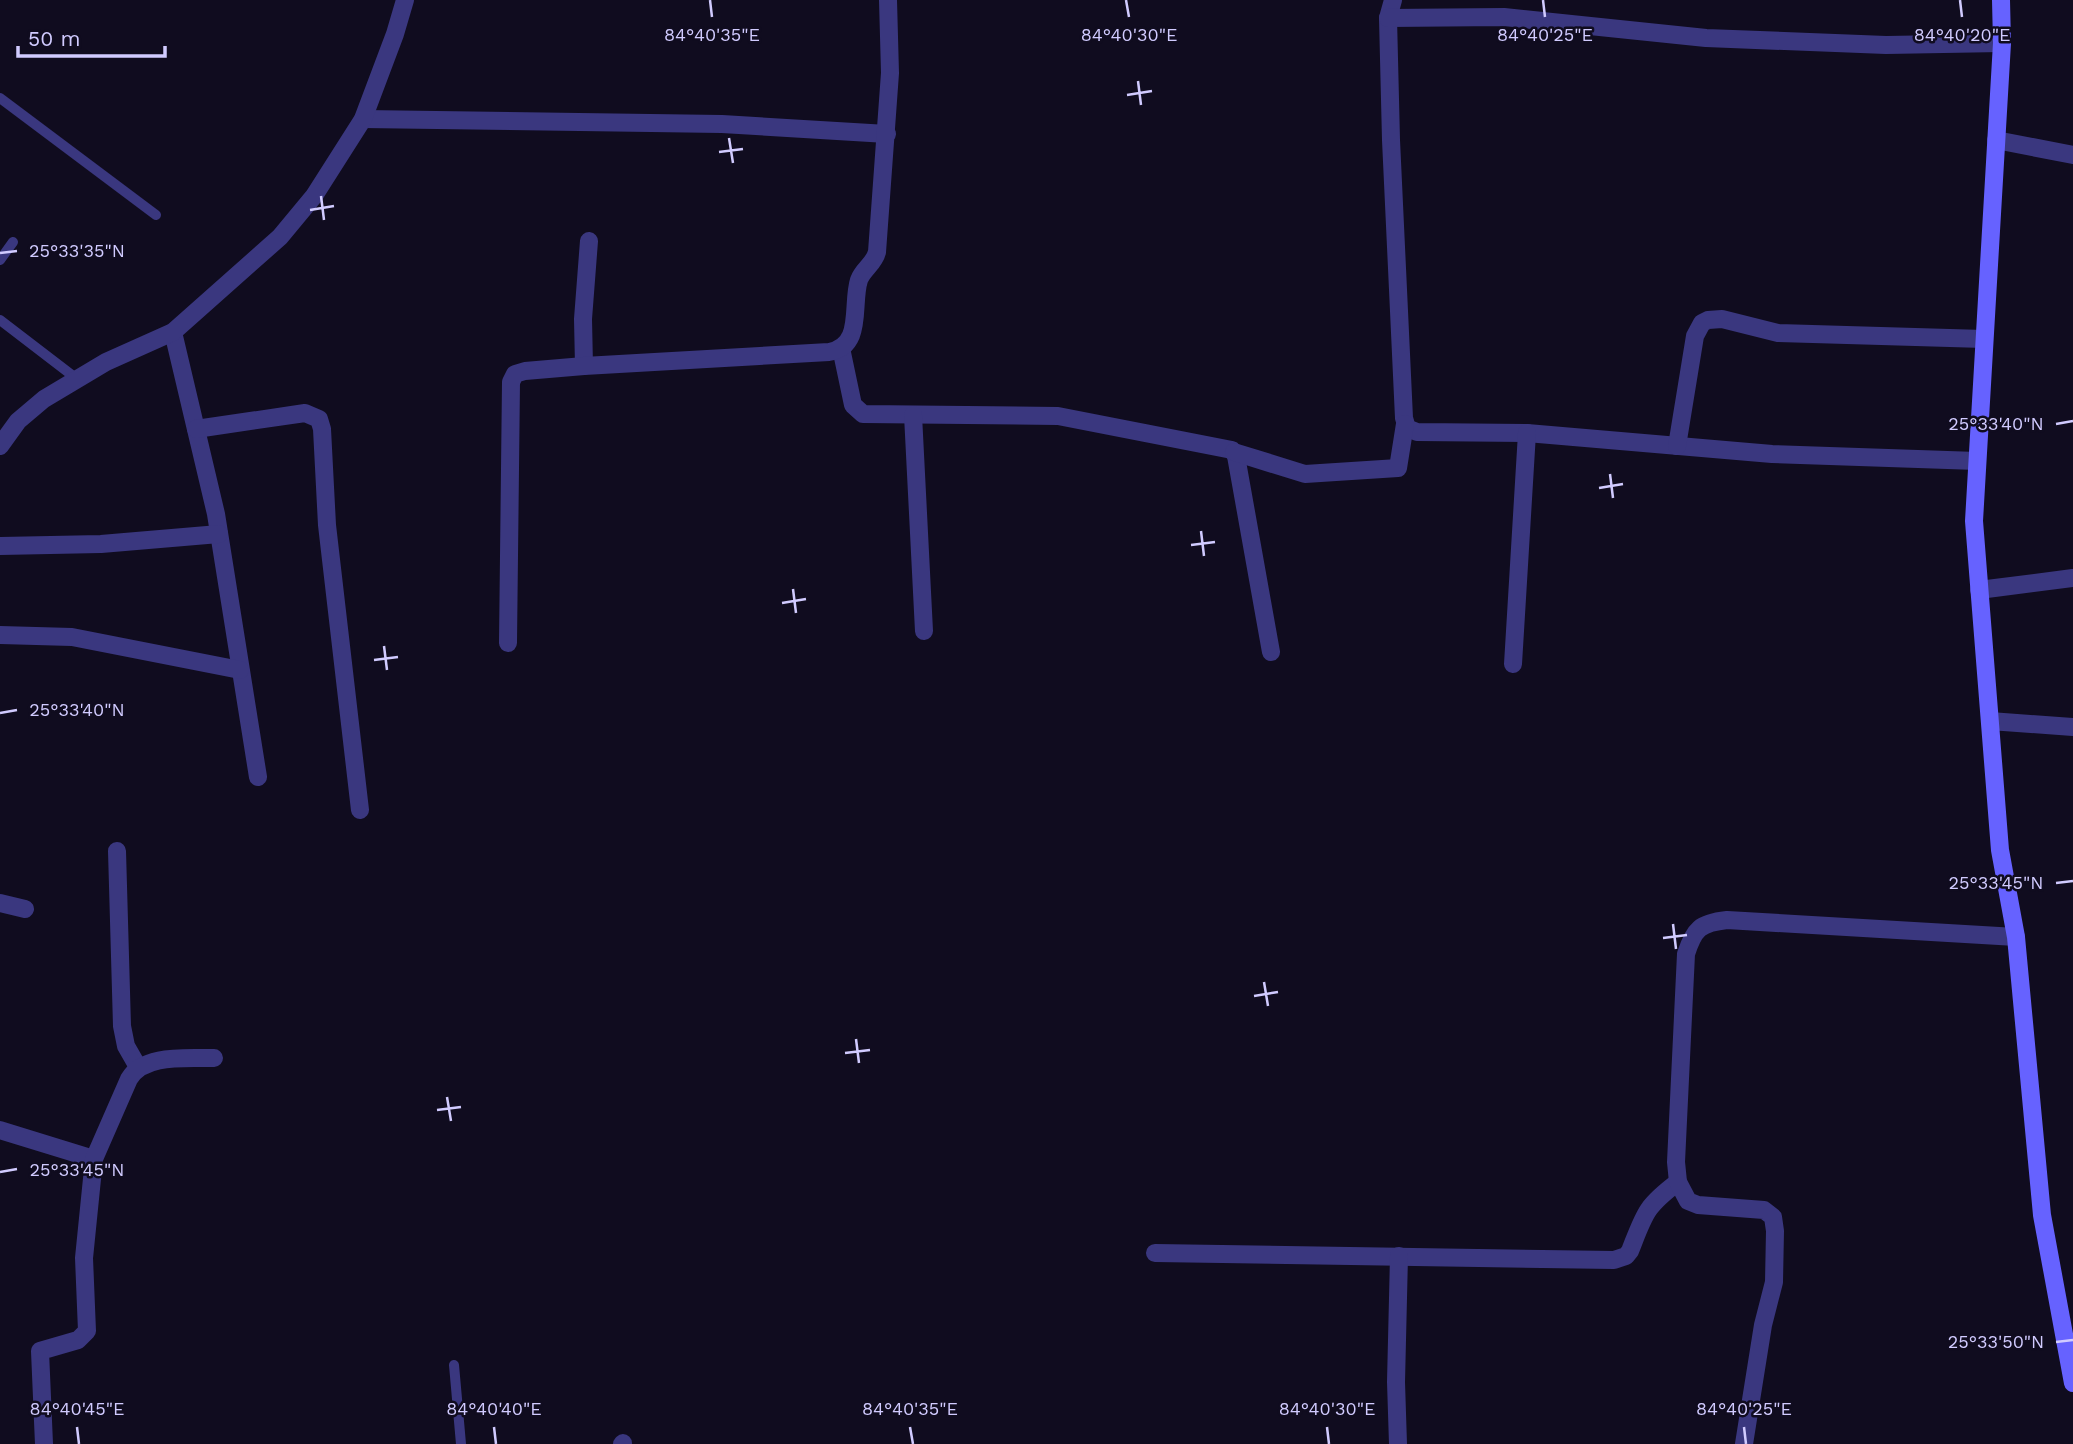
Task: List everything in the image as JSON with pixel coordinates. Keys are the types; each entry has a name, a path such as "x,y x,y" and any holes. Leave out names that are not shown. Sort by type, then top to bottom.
{"main road":[{"path":"2001,0 1996,140 1974,521 2000,850 2017,937 2042,1215 2073,1383"}],"street":[{"path":"0,446 18,421 44,399 106,362 173,332 280,237 314,196 363,119 405,0"},
{"path":"509,643 512,377 525,370 829,352 847,345 853,333 860,276 877,252 890,73 888,0"},
{"path":"841,348 853,405 859,413 1058,416 1228,449 1306,474 1398,468 1405,424 1391,140 1388,18 1393,0"},
{"path":"1388,18 1504,17 1706,38 1886,45 2001,43"},
{"path":"363,119 722,124 887,134"},
{"path":"1996,140 2073,155"},
{"path":"584,366 583,319 589,241"},
{"path":"1678,446 1695,336 1708,320 1722,319 1778,333 1984,339"},
{"path":"173,332 219,534 258,778"},
{"path":"196,429 306,413 320,419 327,525 360,810"},
{"path":"913,415 924,631"},
{"path":"1405,424 1407,428 1417,432 1527,433 1772,454 1977,461"},
{"path":"1513,664 1527,433"},
{"path":"1234,452 1270,652"},
{"path":"0,546 101,544 219,534"},
{"path":"1979,590 2073,578"},
{"path":"0,635 72,637 240,670"},
{"path":"1990,721 2073,727"},
{"path":"117,850 122,1026 126,1046 138,1067"},
{"path":"0,903 25,909"},
{"path":"1744,1444 1763,1325 1774,1282 1773,1217 1764,1210 1698,1205 1688,1201 1678,1182 1676,1162 1686,954 1692,935 1701,926 1727,920 2017,937"},
{"path":"44,1444 40,1351 78,1340 87,1331 84,1258 94,1159 129,1079 138,1067 158,1061 214,1058"},
{"path":"0,1130 94,1159"},
{"path":"1155,1253 1621,1259 1630,1251 1648,1208 1678,1182"},
{"path":"1398,1444 1396,1382 1399,1256"}],"lane":[{"path":"0,98 156,215"},
{"path":"0,260 13,242"},
{"path":"0,320 77,379"},
{"path":"454,1365 461,1444"}]}
